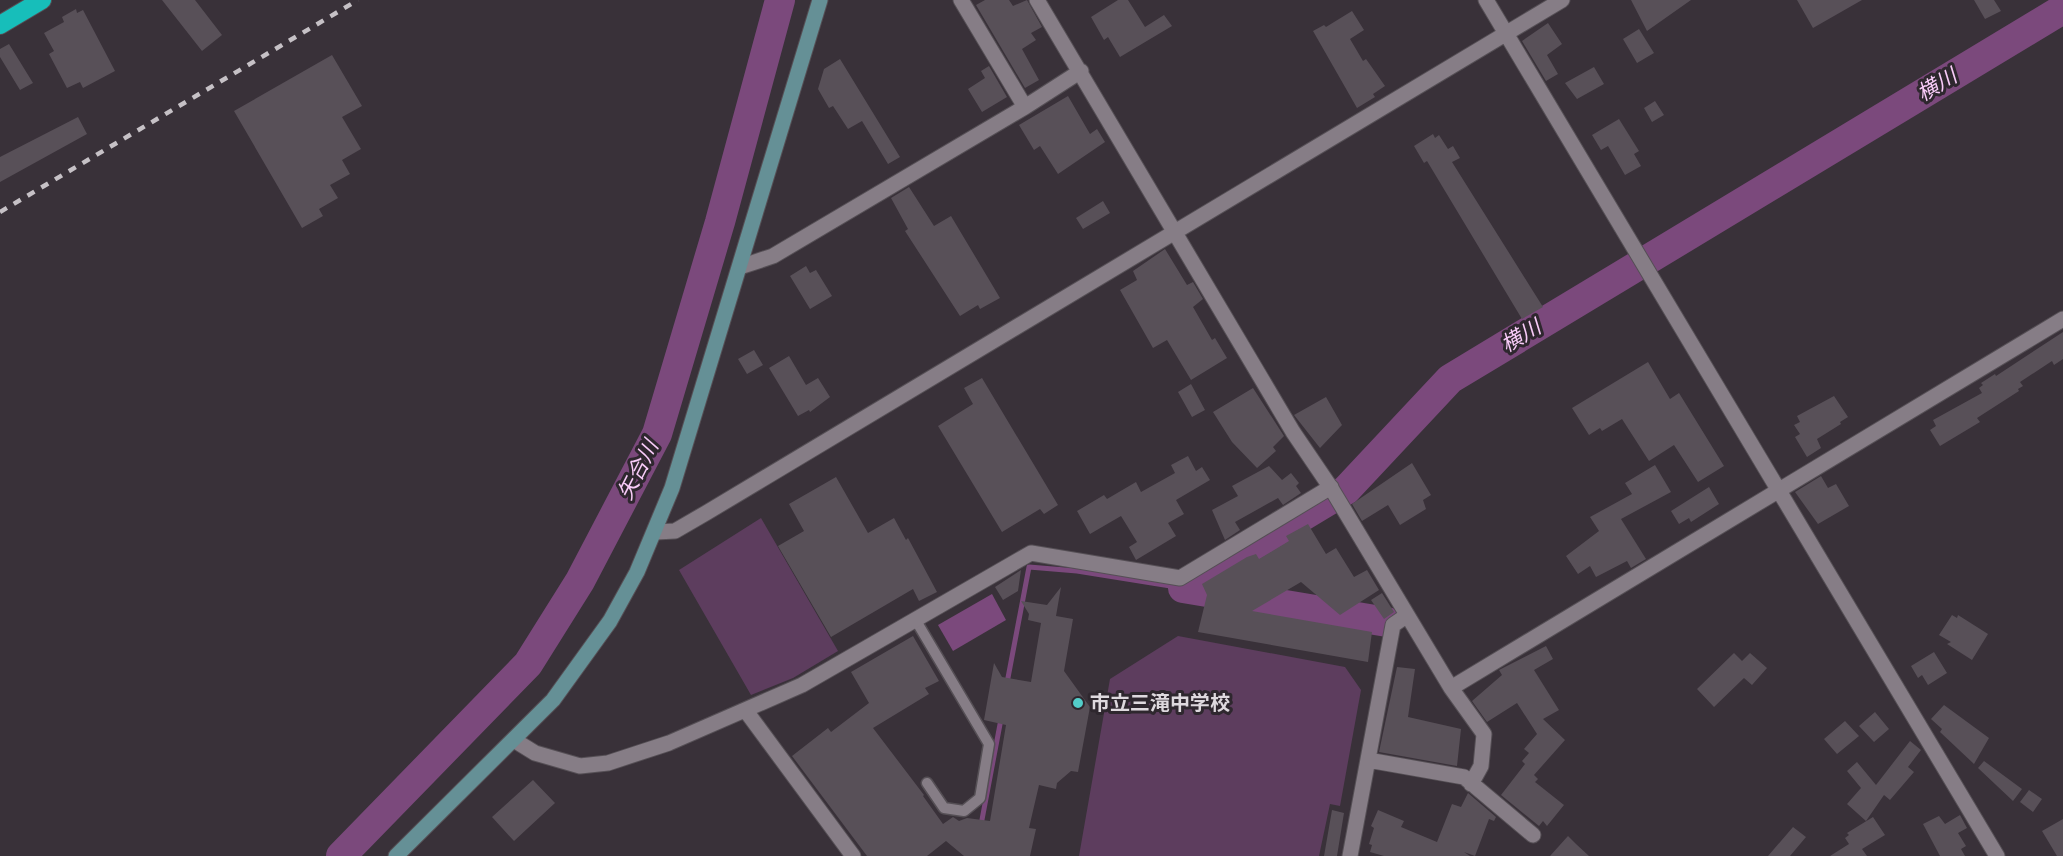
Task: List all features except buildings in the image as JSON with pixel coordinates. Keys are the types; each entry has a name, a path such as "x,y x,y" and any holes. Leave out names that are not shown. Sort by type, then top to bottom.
{"highway":[{"path":"0,25 42,0"}],"street":[{"path":"396,856 553,700 610,621 656,532 672,488 820,0"},
{"path":"961,0 1025,107"},
{"path":"1037,0 1293,432 1333,492 1451,688 1484,734 1481,766 1471,784"},
{"path":"1486,0 1997,856"},
{"path":"656,532 675,531 706,513 1562,0"},
{"path":"740,267 773,256 1025,107 1081,71"},
{"path":"1451,688 2063,319"},
{"path":"514,740 535,753 558,761 594,765 669,743 802,685 1031,553 1180,578 1333,492"},
{"path":"1350,856 1393,625 1406,616"},
{"path":"746,711 853,856"},
{"path":"1368,760 1459,776 1533,836"}],"lane":[{"path":"915,619 989,744 980,798 964,811 944,808 927,783"}],"shaded area":[{"path":"761,518 838,651 793,678 751,695 679,570"},
{"path":"992,594 1006,620 953,651 938,625"},
{"path":"1178,636 1345,667 1361,690 1340,806 1330,804 1319,856 1079,856 1110,679"}],"waterway":[{"name":"矢合川","path":"341,856 528,664 580,581 657,434 720,222 780,0"},
{"name":"横川","path":"1387,622 1183,588 1346,490 1450,379 2063,9"},
{"path":"1007,683 1029,567 1077,571 1183,588"},
{"path":"981,825 1001,719"}],"railway":[{"path":"0,212 358,0"}],"place":[{"name":"市立三滝中学校","path":"1078,703"}]}
